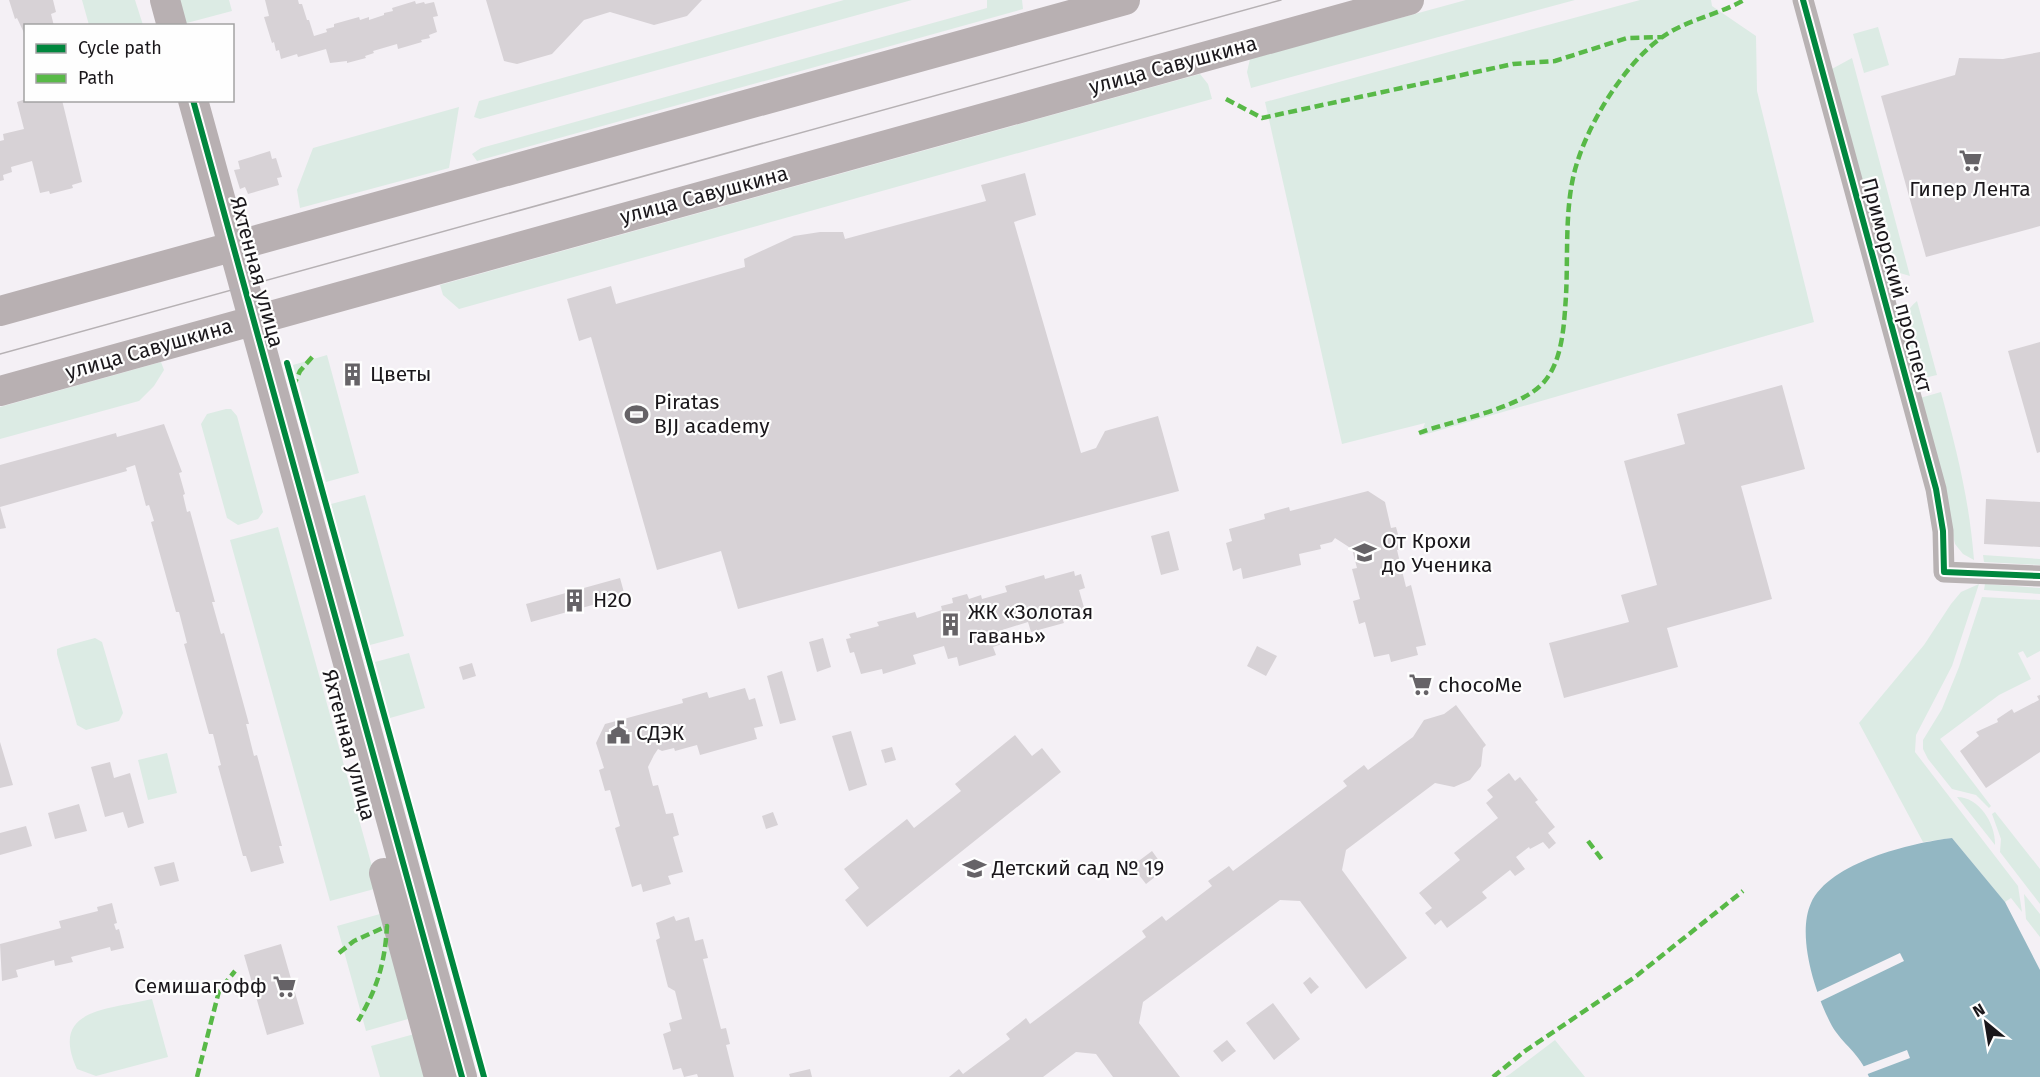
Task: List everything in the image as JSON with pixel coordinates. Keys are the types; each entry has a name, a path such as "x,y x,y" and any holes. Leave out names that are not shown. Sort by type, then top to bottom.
{"main road":[{"path":"145,0 151,24"},
{"path":"165,0 171,24"},
{"path":"0,311 1125,0"},
{"name":"улица Савушкина","path":"0,391 1409,0"},
{"name":"Яхтенная улица","path":"173,102 223,249 462,1077"},
{"name":"Яхтенная улица","path":"193,102 223,249"},
{"name":"Яхтенная улица","path":"244,323 439,1077"}],"street":[{"name":"Приморский проспект","path":"1798,3 1936,489 1943,531 1944,572 2040,576"}],"shaded area":[{"path":"82,0 135,0 143,24 89,24"},
{"path":"177,0 229,0 232,11 183,24"},
{"path":"844,0 912,0 480,119 474,117 479,101"},
{"path":"987,0 1022,0 1023,9 477,161 472,154 481,148 987,8"},
{"path":"1466,0 1575,0 1251,88 1247,72 1250,59"},
{"path":"1640,0 1711,0 1712,6 1756,36 1757,91 1814,322 1420,436 1425,423 1342,444 1265,102"},
{"path":"1878,27 1889,65 1864,73 1853,34"},
{"path":"1852,58 1910,276 1893,271 1880,254 1830,70"},
{"path":"1200,74 1208,84 1212,99 459,309 443,295 440,285"},
{"path":"459,107 449,168 300,208 297,190 313,148"},
{"path":"1917,301 1937,375 1915,380 1906,349 1904,328 1909,309"},
{"path":"327,355 359,473 326,482 293,365"},
{"path":"161,362 164,370 154,386 139,401 0,439 0,407"},
{"path":"1941,392 1962,475 1974,560 1963,554 1955,544 1920,398"},
{"path":"231,409 237,416 263,512 258,519 238,525 227,518 201,424 207,414"},
{"path":"365,495 404,636 370,645 331,504"},
{"path":"278,527 378,888 330,901 230,540"},
{"path":"1983,555 2040,559 2040,565 1984,562"},
{"path":"1979,584 1952,666 1916,735 1915,752 2018,886 2022,912 2011,898 2005,902 1952,838 1923,842 1859,723 1924,645 1961,592"},
{"path":"1985,584 2040,588 2040,594 1984,590"},
{"path":"1982,597 2040,600 2040,651 2027,658 2023,651 2018,653 2031,679 1999,695 1940,739 1991,806 1989,808 1976,795 1952,789 1928,759 1923,749 1923,740 1942,709 1959,667"},
{"path":"95,638 102,642 123,713 119,721 86,730 77,725 57,649"},
{"path":"409,653 425,708 390,718 375,662"},
{"path":"167,753 177,793 148,800 138,760"},
{"path":"1957,797 1973,802 1985,814 1993,829 1995,845"},
{"path":"1995,812 2040,869 2040,904 2000,852 2001,839 1992,814"},
{"path":"2024,894 2040,914 2040,937 2026,919"},
{"path":"380,914 415,1017 366,1031 337,926"},
{"path":"152,999 168,1057 96,1076 77,1069 70,1049 71,1034 77,1023 88,1015 102,1010"},
{"path":"418,1033 430,1077 380,1077 371,1046"},
{"path":"1555,1040 1585,1077 1505,1077 1510,1074"}],"water":[{"path":"1952,838 2005,902 2040,970 2040,1077 1869,1077 1861,1061 1832,1026 1814,983 1807,949 1807,917 1811,903 1821,889 1835,876 1873,857 1915,844"}],"pier":[{"path":"1900,953 1904,961 1819,1002 1815,993"},
{"path":"1907,1050 1910,1058 1865,1075 1862,1067"}],"building":[{"path":"9,0 53,0 56,12 51,14 54,24 24,24 24,33 17,18 15,19"},
{"path":"265,0 298,0 299,4 302,4 314,36 327,32 326,29 334,27 334,24 359,17 360,20 369,17 369,20 393,11 392,8 415,1 416,4 434,2 438,16 433,17 437,32 429,35 430,38 421,40 422,42 398,49 397,44 373,51 374,53 365,56 366,58 347,63 347,61 330,63 326,49 281,59 279,50 276,51 274,42 272,43 264,17 269,16"},
{"path":"486,0 702,0 687,16 654,25 610,12 584,20 552,54 517,64 504,61"},
{"name":"Гипер Лента","path":"2040,52 2040,226 1926,257 1881,96 1955,75 1959,58 2003,59"},
{"path":"24,100 24,102 62,102 82,182 72,185 73,188 50,194 49,191 40,193 32,161 11,167 12,172 3,175 4,180 0,181 0,141 4,140 3,134 24,129 17,102"},
{"path":"270,151 272,159 276,158 282,177 277,178 279,185 248,194 245,187 240,189 234,170 240,169 238,161"},
{"path":"1025,173 1036,215 1014,222 1081,453 1096,448 1105,431 1158,416 1179,491 738,609 721,551 657,570 591,337 579,341 567,299 611,286 616,304 745,267 744,259 794,236 820,232 843,232 845,239 986,201 981,185"},
{"path":"2040,342 2040,452 2037,453 2008,351"},
{"name":"Цветы","path":"357,364 361,381 347,384 343,368"},
{"path":"1782,385 1805,469 1741,486 1772,599 1667,628 1678,667 1564,698 1549,643 1629,622 1621,595 1657,585 1624,461 1685,444 1677,414"},
{"path":"164,424 182,472 179,473 187,512 190,511 215,602 212,602 221,634 224,633 249,724 246,724 254,756 257,755 282,846 279,846 284,863 251,872 246,856 243,856 218,766 221,765 213,734 209,734 184,644 187,643 179,612 176,612 151,522 154,521 149,505 146,506 135,465 126,468 127,471 0,507 0,465 116,433 117,437"},
{"path":"1368,491 1385,502 1391,528 1396,527 1402,549 1397,550 1406,587 1411,585 1426,645 1416,647 1418,655 1391,662 1389,654 1374,657 1365,622 1359,624 1353,601 1360,599 1352,569 1357,568 1352,549 1335,538 1332,542 1320,545 1321,549 1299,554 1301,565 1243,579 1241,568 1233,571 1226,543 1232,541 1229,529 1265,519 1264,514 1289,507 1290,511"},
{"path":"1986,499 2040,502 2040,547 1984,544"},
{"path":"0,507 6,528 0,529"},
{"path":"1169,531 1179,570 1161,575 1151,536"},
{"name":"ЖК «Золотая гавань»","path":"1074,571 1075,576 1081,574 1085,588 1079,590 1085,611 1062,618 1064,623 1031,632 1028,622 999,631 1002,644 993,647 996,655 959,666 957,657 948,659 944,646 913,655 916,664 883,674 882,669 861,674 854,652 850,653 846,639 851,638 849,634 879,626 877,622 915,612 917,618 942,610 941,606 953,603 952,598 967,594 969,599 981,595 982,599 1007,592 1005,586 1044,575 1045,579"},
{"name":"H2O","path":"620,578 625,596 531,622 526,604"},
{"path":"823,638 831,667 817,672 809,642"},
{"path":"1257,646 1277,656 1266,676 1247,666"},
{"path":"472,663 476,676 463,680 459,667"},
{"path":"782,671 796,720 780,724 767,676"},
{"path":"745,688 749,700 755,698 763,726 754,728 757,739 700,755 697,745 675,751 674,748 662,751 658,749 654,755 648,767 653,786 658,785 666,814 673,813 679,835 673,837 683,872 668,876 671,884 643,892 641,884 632,887 615,828 620,826 610,790 605,791 599,770 604,768 596,743 605,724 683,703 682,699 707,692 709,698"},
{"path":"2040,695 2040,752 1986,788 1960,751 1979,736 1976,732 1998,722 1997,719 2012,709 2014,713 2039,700 2037,696"},
{"path":"1456,705 1486,745 1483,748 1481,766 1470,780 1454,787 1435,783 1346,850 1342,870 1407,958 1366,989 1300,901 1280,900 1143,1002 1139,1023 1180,1077 1113,1077 1096,1054 1076,1052 1043,1077 949,1077 959,1069 963,1074 1010,1039 1006,1034 1026,1018 1030,1024 1146,937 1142,931 1162,916 1166,921 1212,886 1208,881 1229,866 1233,871 1347,786 1343,781 1364,765 1368,770 1413,737 1424,720 1444,714"},
{"path":"851,731 867,785 849,791 832,736"},
{"path":"1015,735 1032,756 1042,748 1061,772 867,927 845,900 859,888 844,869 907,819 914,828 961,791 955,784"},
{"path":"0,742 13,785 0,788"},
{"path":"892,747 896,760 885,763 881,750"},
{"path":"110,762 114,778 130,773 144,823 128,828 123,812 105,817 91,767"},
{"path":"1509,773 1515,781 1520,777 1538,800 1535,802 1555,827 1548,833 1556,843 1549,849 1543,842 1530,849 1529,847 1516,857 1525,869 1515,876 1510,870 1482,892 1487,898 1447,928 1441,920 1435,925 1425,913 1432,908 1419,893 1460,860 1454,853 1498,818 1486,803 1493,797 1487,790"},
{"path":"79,804 87,831 55,839 48,813"},
{"path":"773,812 778,825 766,829 762,816"},
{"path":"26,826 32,846 0,855 0,833"},
{"path":"1152,851 1165,869 1146,884 1132,866"},
{"path":"174,862 179,881 160,886 154,867"},
{"path":"112,903 117,923 114,924 116,930 119,929 124,948 111,951 110,947 71,957 73,962 55,966 54,960 16,970 18,977 2,981 0,944 61,928 59,921 98,911 97,907"},
{"path":"674,916 676,921 689,917 695,941 703,939 708,958 703,959 721,1029 726,1028 730,1044 726,1045 734,1077 698,1077 697,1074 684,1077 681,1068 673,1070 663,1034 671,1031 669,1023 682,1019 675,991 668,987 656,940 660,938 656,923"},
{"path":"281,944 304,1024 267,1035 244,955"},
{"path":"1310,977 1319,987 1311,994 1303,983"},
{"path":"1273,1003 1300,1039 1274,1060 1246,1023"},
{"path":"1227,1040 1236,1051 1222,1062 1213,1051"},
{"path":"810,1069 812,1077 790,1077 789,1074"}],"tram line":[{"path":"0,354 1281,0"}],"marked path":[{"path":"1419,433 1503,407 1520,400 1544,382 1559,353 1563,330 1570,192 1578,160 1595,120 1619,82 1646,50 1670,32 1744,0"},
{"path":"1226,99 1262,118 1513,64 1555,61 1627,38 1663,37"},
{"path":"293,387 300,371 314,355"},
{"path":"1588,841 1603,861"},
{"path":"1493,1077 1525,1051 1635,977 1743,891"},
{"path":"339,953 354,941 387,926 379,975 358,1021"},
{"path":"197,1077 219,991 235,971"}],"cycle path":[{"path":"1803,0 1936,489 1943,531 1944,572 2040,576"},
{"path":"194,102 462,1077"},
{"path":"287,363 484,1077"}],"place":[{"name":"Гипер Лента","path":"1970,161"},
{"name":"Цветы","path":"352,374"},
{"name":"Piratas BJJ academy","path":"636,414"},
{"name":"От Крохи до Ученика","path":"1364,553"},
{"name":"H2O","path":"575,600"},
{"name":"ЖК «Золотая гавань»","path":"950,624"},
{"name":"chocoMe","path":"1420,685"},
{"name":"СДЭК","path":"618,733"},
{"name":"Детский сад № 19","path":"974,868"},
{"name":"Семишагофф","path":"285,986"}]}
